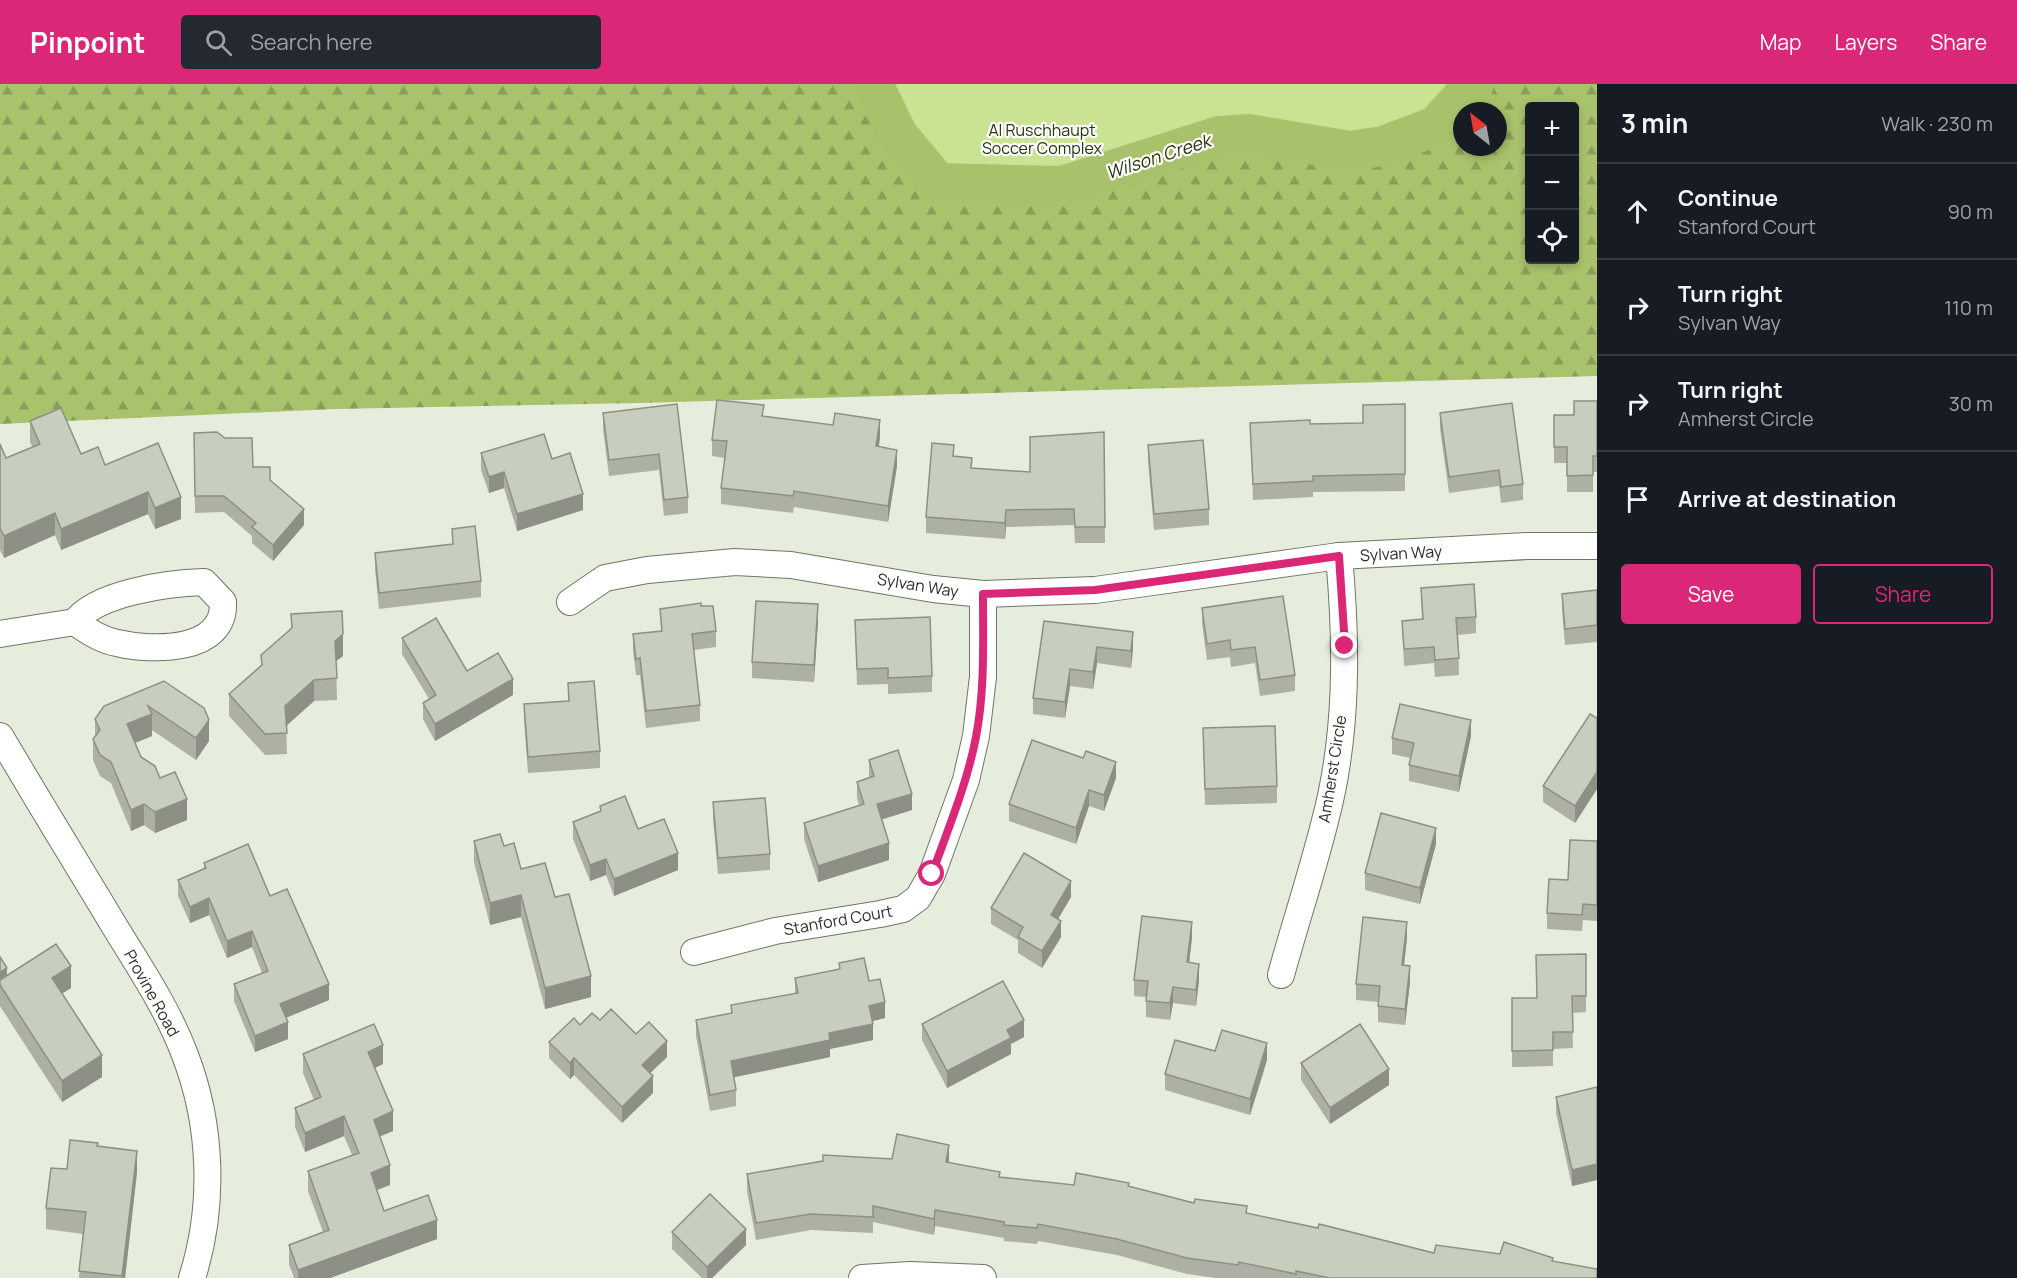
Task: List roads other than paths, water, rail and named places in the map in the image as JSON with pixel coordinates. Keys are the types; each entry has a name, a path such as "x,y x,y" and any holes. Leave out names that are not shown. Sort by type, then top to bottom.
{"street":[{"name":"Sylvan Way","path":"570,602 605,578 657,568 735,562 791,565 933,589 983,594 1095,590 1339,556 1528,546 1597,546"},
{"name":"Amherst Circle","path":"1281,975 1326,820 1339,745 1345,646 1339,556"},
{"path":"0,634 75,622 83,611 96,603 188,583 204,582 223,602 223,612 218,627 205,636 185,644 156,649 115,643 88,632 75,622"},
{"name":"Stanford Court","path":"694,952 775,931 903,909 918,898 932,874 940,853 966,780 976,736 983,677 983,594"},
{"name":"Provine Road","path":"0,736 158,998 185,1053 204,1122 208,1171 203,1223 192,1278"},
{"path":"862,1278 910,1275 983,1278"}],"waterway":[{"name":"Wilson Creek","path":"873,84 898,135 938,183 1062,186 1219,136 1249,134 1350,151 1383,146 1436,126 1474,84"}],"park label":[{"name":"Al Ruschhaupt Soccer Complex","path":"1042,139"}]}
